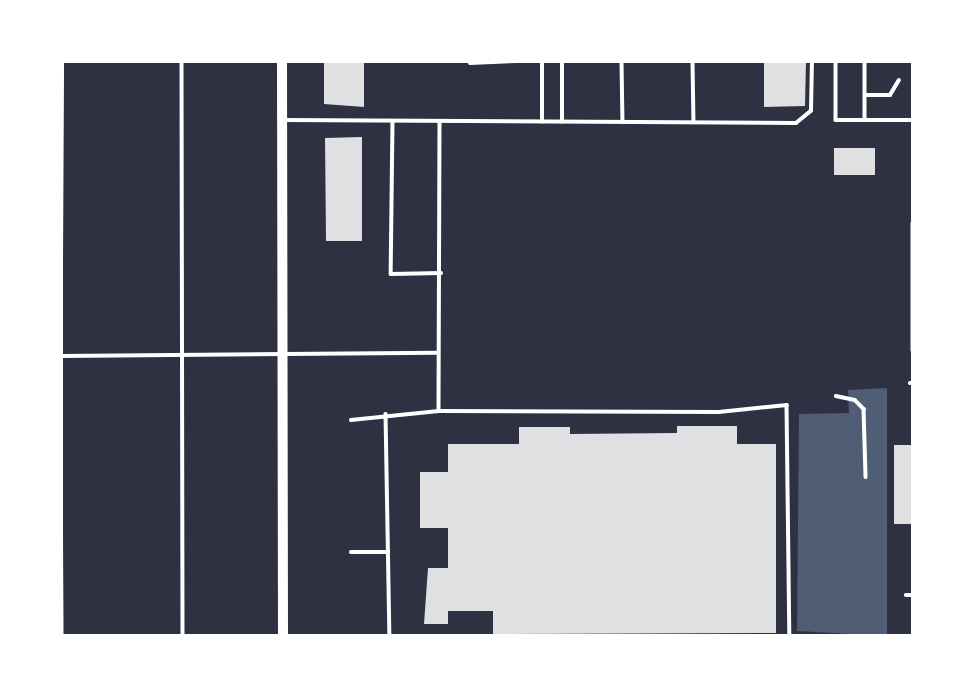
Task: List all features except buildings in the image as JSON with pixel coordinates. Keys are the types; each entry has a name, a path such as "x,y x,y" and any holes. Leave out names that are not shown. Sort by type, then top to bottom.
{"main road":[{"path":"282,61 283,636"}],"lane":[{"path":"61,264 62,61"},
{"path":"182,61 183,636"},
{"path":"470,63 516,61"},
{"path":"542,61 542,122"},
{"path":"562,61 562,122"},
{"path":"622,61 623,122"},
{"path":"693,61 694,122"},
{"path":"282,120 796,123 811,111 813,61"},
{"path":"836,61 836,120 913,120"},
{"path":"865,61 865,120"},
{"path":"865,95 890,95 899,80"},
{"path":"393,121 391,274 441,273"},
{"path":"439,411 440,122"},
{"path":"913,223 913,350"},
{"path":"61,356 438,353"},
{"path":"836,396 855,400 864,409 866,477"},
{"path":"352,420 386,414 439,411 719,412 787,405 790,636"},
{"path":"386,414 390,636"},
{"path":"61,439 62,636"},
{"path":"352,552 388,552"},
{"path":"906,595 913,595"}],"water":[{"path":"887,388 887,636 797,631 799,414 849,413 848,390"}]}
